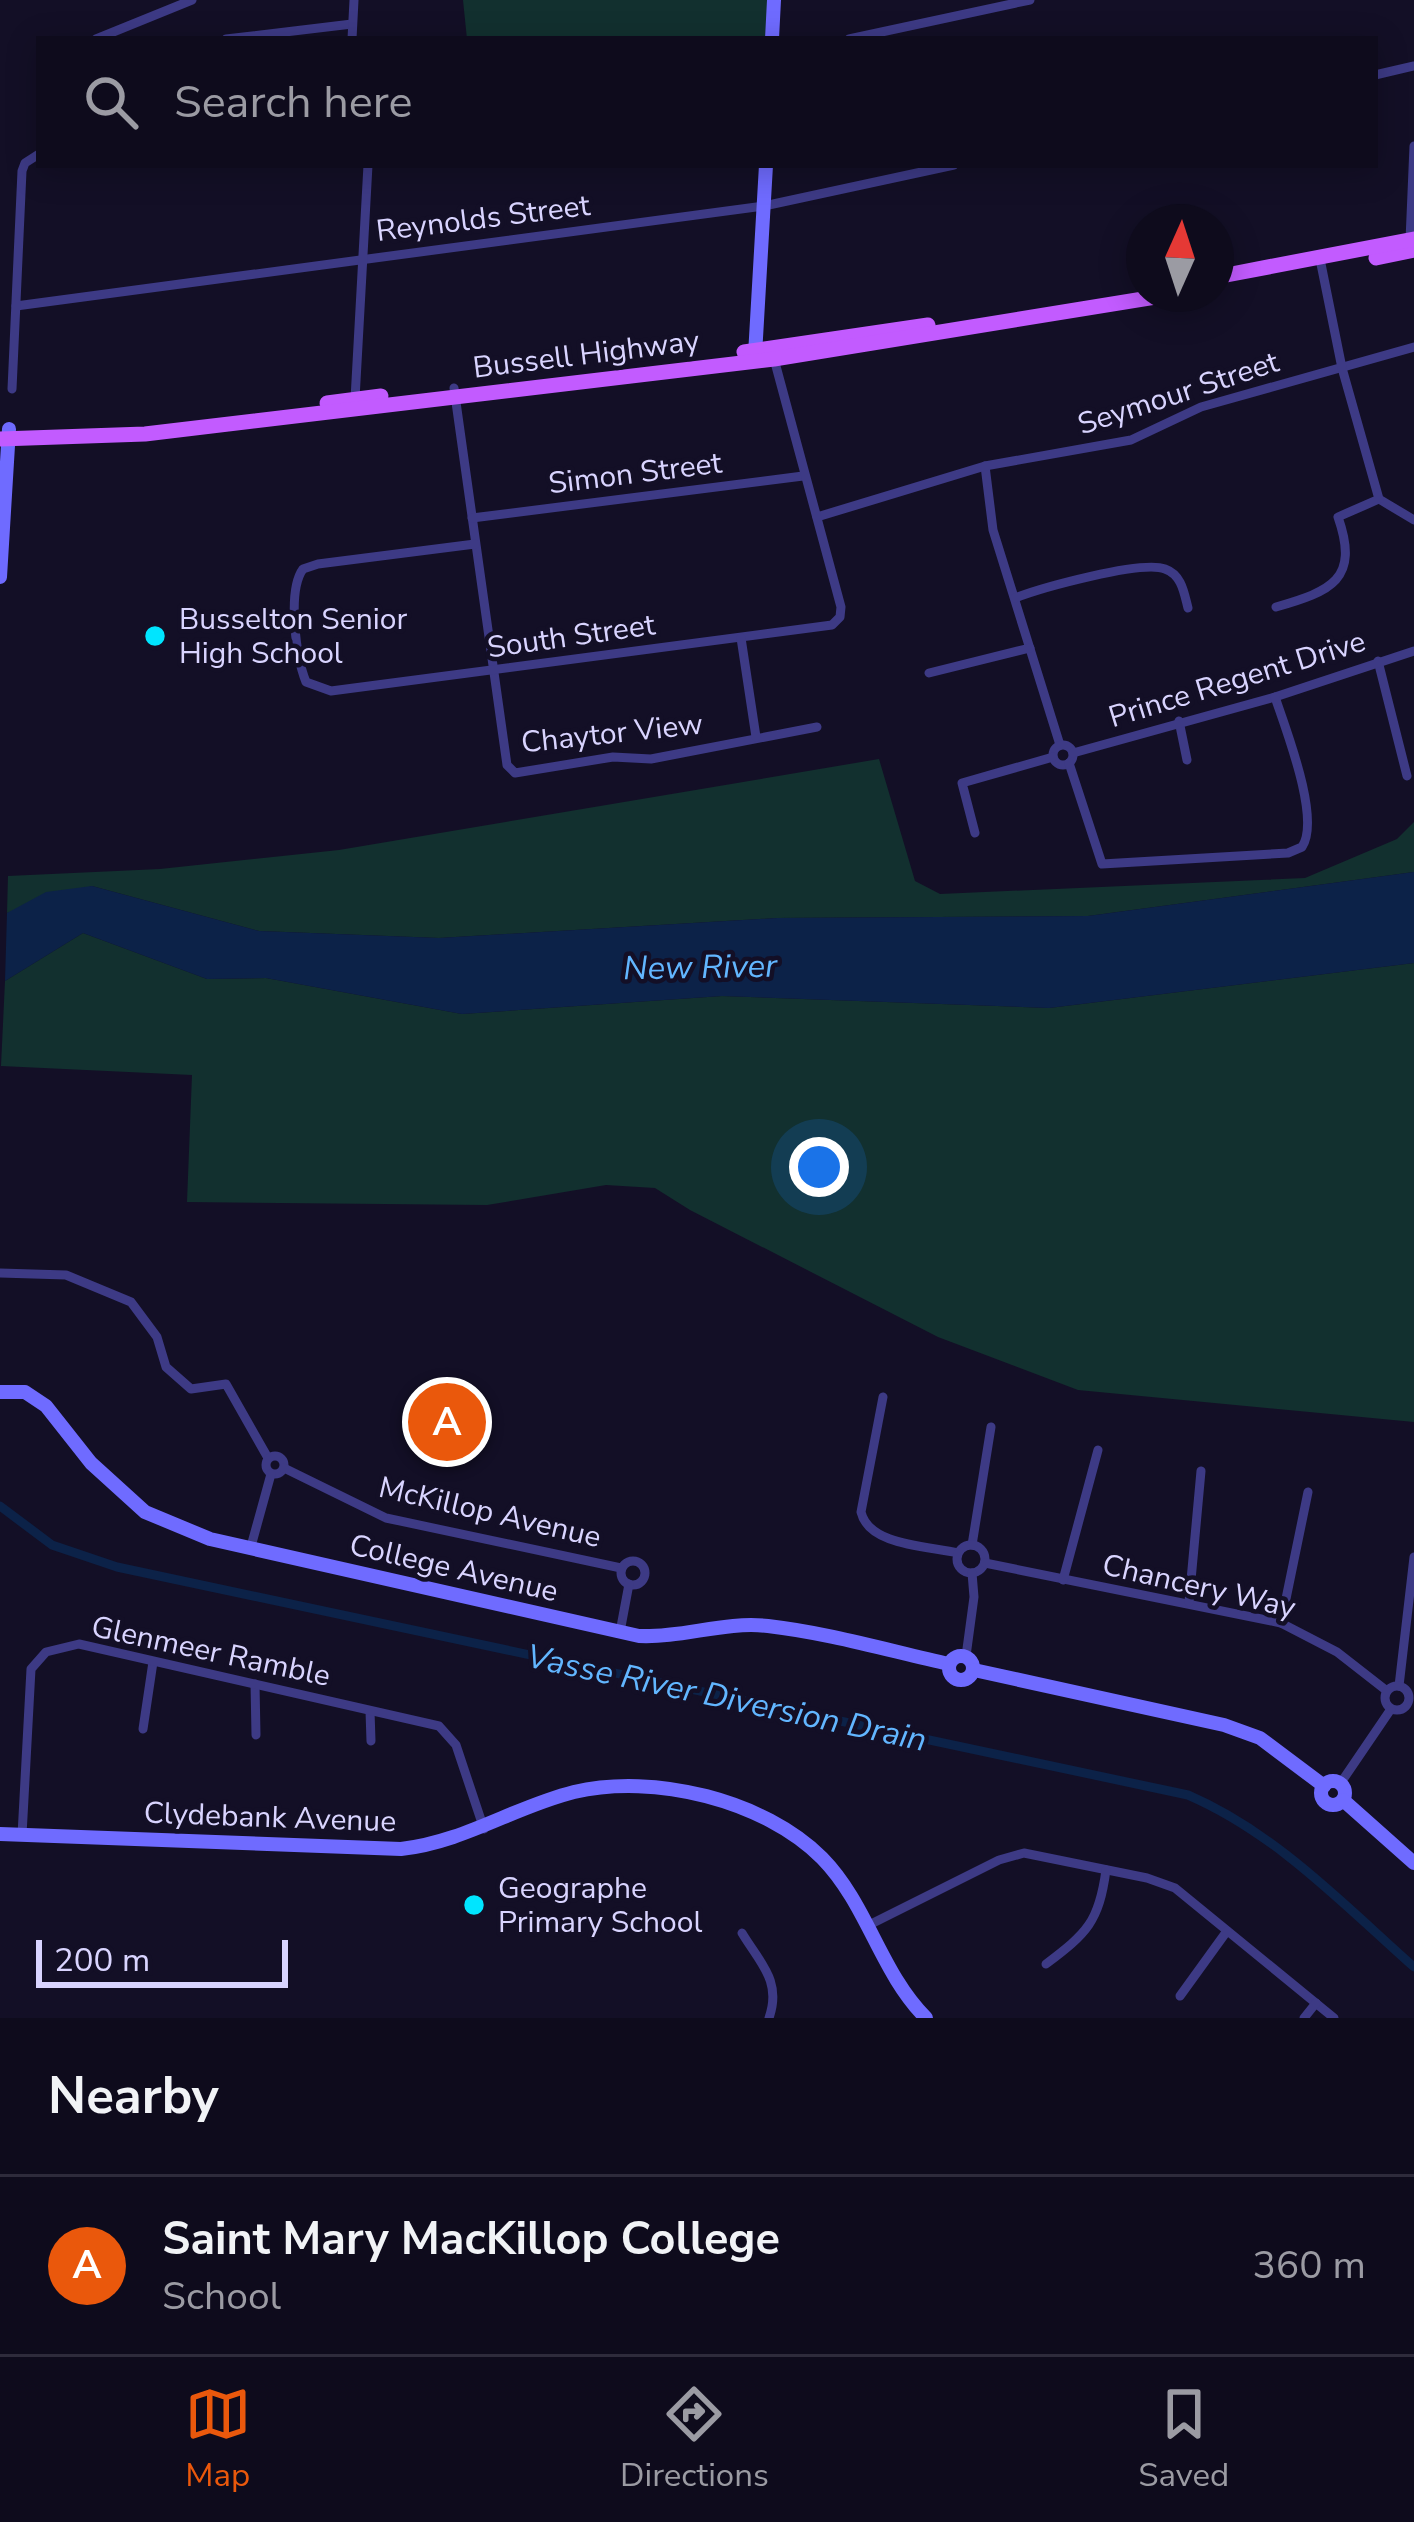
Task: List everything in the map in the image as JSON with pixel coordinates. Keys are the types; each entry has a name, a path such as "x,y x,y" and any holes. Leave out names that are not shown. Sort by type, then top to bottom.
{"main road":[{"path":"1234,283 1411,245"},
{"path":"1234,275 1321,264"},
{"name":"Bussell Highway","path":"764,355 1126,293"},
{"name":"Bussell Highway","path":"5,434 145,434 764,355 1126,301"}],"street":[{"path":"128,33 192,0"},
{"path":"352,36 354,0"},
{"path":"772,36 774,0"},
{"path":"863,36 1030,0"},
{"path":"251,36 352,24"},
{"path":"1378,74 1414,67"},
{"path":"1411,245 1414,146"},
{"path":"12,389 25,163 36,156"},
{"path":"356,405 368,168"},
{"path":"766,168 764,355 817,517"},
{"name":"Reynolds Street","path":"16,306 764,206 940,168"},
{"path":"1321,264 1342,368 1379,499 1414,520"},
{"name":"Seymour Street","path":"817,517 985,466 1131,440 1201,407 1414,347"},
{"path":"454,393 494,670"},
{"path":"0,577 5,434"},
{"path":"975,833 962,783 1053,758 1060,745 993,530 985,466"},
{"name":"Simon Street","path":"472,518 803,476"},
{"path":"1276,608 1313,596 1340,577 1348,555 1338,517 1379,499"},
{"name":"South Street","path":"475,544 302,569 293,592 306,682 331,691 832,625 840,617 817,517"},
{"path":"1016,598 1042,587 1149,566 1172,573 1180,581 1188,608"},
{"path":"741,638 756,737"},
{"path":"929,673 1030,648"},
{"name":"Prince Regent Drive","path":"1071,758 1414,651"},
{"path":"1378,661 1407,776"},
{"name":"Chaytor View","path":"494,670 507,765 514,773 613,757 651,760 817,727"},
{"path":"1060,745 1070,747 1102,864 1288,853 1302,847 1309,830 1297,766 1275,697"},
{"path":"1179,721 1187,760"},
{"path":"1053,758 1061,765 1071,758"},
{"path":"0,1273 67,1275 130,1303 158,1337 166,1367 191,1389 226,1384 268,1459 271,1474"},
{"name":"College Avenue","path":"0,1392 26,1392 46,1406 91,1463 146,1512 172,1526 250,1550 620,1632 657,1637 734,1625 768,1626 950,1664"},
{"path":"883,1397 861,1512 864,1524 874,1535 958,1553 972,1545"},
{"path":"972,1545 991,1426"},
{"path":"1063,1580 1098,1450"},
{"path":"268,1459 280,1458 284,1468 271,1474"},
{"name":"McKillop Avenue","path":"284,1468 386,1518 621,1568"},
{"path":"1189,1602 1201,1471"},
{"path":"250,1550 271,1474"},
{"path":"1281,1623 1308,1492"},
{"path":"972,1545 983,1552 985,1562 972,1573"},
{"path":"958,1553 960,1568 972,1573"},
{"path":"630,1561 643,1565 646,1573 641,1582 629,1584 621,1568 630,1561"},
{"name":"Chancery Way","path":"985,1562 1281,1623 1393,1689"},
{"path":"1391,1709 1385,1701 1393,1689 1413,1564"},
{"path":"972,1573 974,1597 970,1663 970,1677 959,1680 951,1674 955,1657 970,1663 1224,1725 1260,1738 1332,1785"},
{"path":"620,1632 629,1584"},
{"name":"Glenmeer Ramble","path":"22,1835 31,1669 46,1652 79,1644 439,1726 456,1744 484,1829"},
{"path":"143,1729 153,1662"},
{"path":"256,1684 256,1735"},
{"path":"1393,1689 1408,1694 1410,1708 1391,1709 1321,1793 1326,1803 1343,1800 1414,1863"},
{"path":"370,1712 371,1741"},
{"name":"Clydebank Avenue","path":"0,1834 401,1849 433,1846 595,1788 700,1797 773,1821 799,1838 841,1880 897,1982 926,2018"},
{"path":"869,1925 999,1860 1024,1853 1175,1888 1334,2018"},
{"path":"1046,1964 1088,1930 1099,1909 1106,1870"},
{"path":"1180,1996 1227,1931"},
{"path":"742,1933 766,1966 774,1988 769,2018"},
{"path":"1304,2018 1316,2003"}],"green space":[{"path":"463,0 769,0 767,36 467,36"},
{"path":"879,759 915,881 940,894 1305,878 1397,839 1414,822 1414,872 1088,916 777,918 439,938 259,931 92,886 7,913 8,876 160,869 339,850"},
{"path":"83,933 207,979 266,978 462,1014 722,996 1049,1008 1414,963 1414,1422 1078,1390 938,1337 655,1188 606,1185 487,1205 187,1202 192,1075 1,1066 5,981"}],"water":[{"name":"New River","path":"1414,872 1414,963 1049,1008 722,996 462,1014 266,978 207,979 83,933 5,981 7,913 46,892 92,886 259,931 439,938 777,918 1088,916"}],"waterway":[{"name":"Vasse River Diversion Drain","path":"0,1506 52,1545 117,1567 1188,1795 1279,1850 1414,1967"}],"place":[{"name":"Busselton Senior High School","path":"155,636"},
{"name":"Saint Mary MacKillop College","path":"447,1422"},
{"name":"Geographe Primary School","path":"474,1905"}]}
